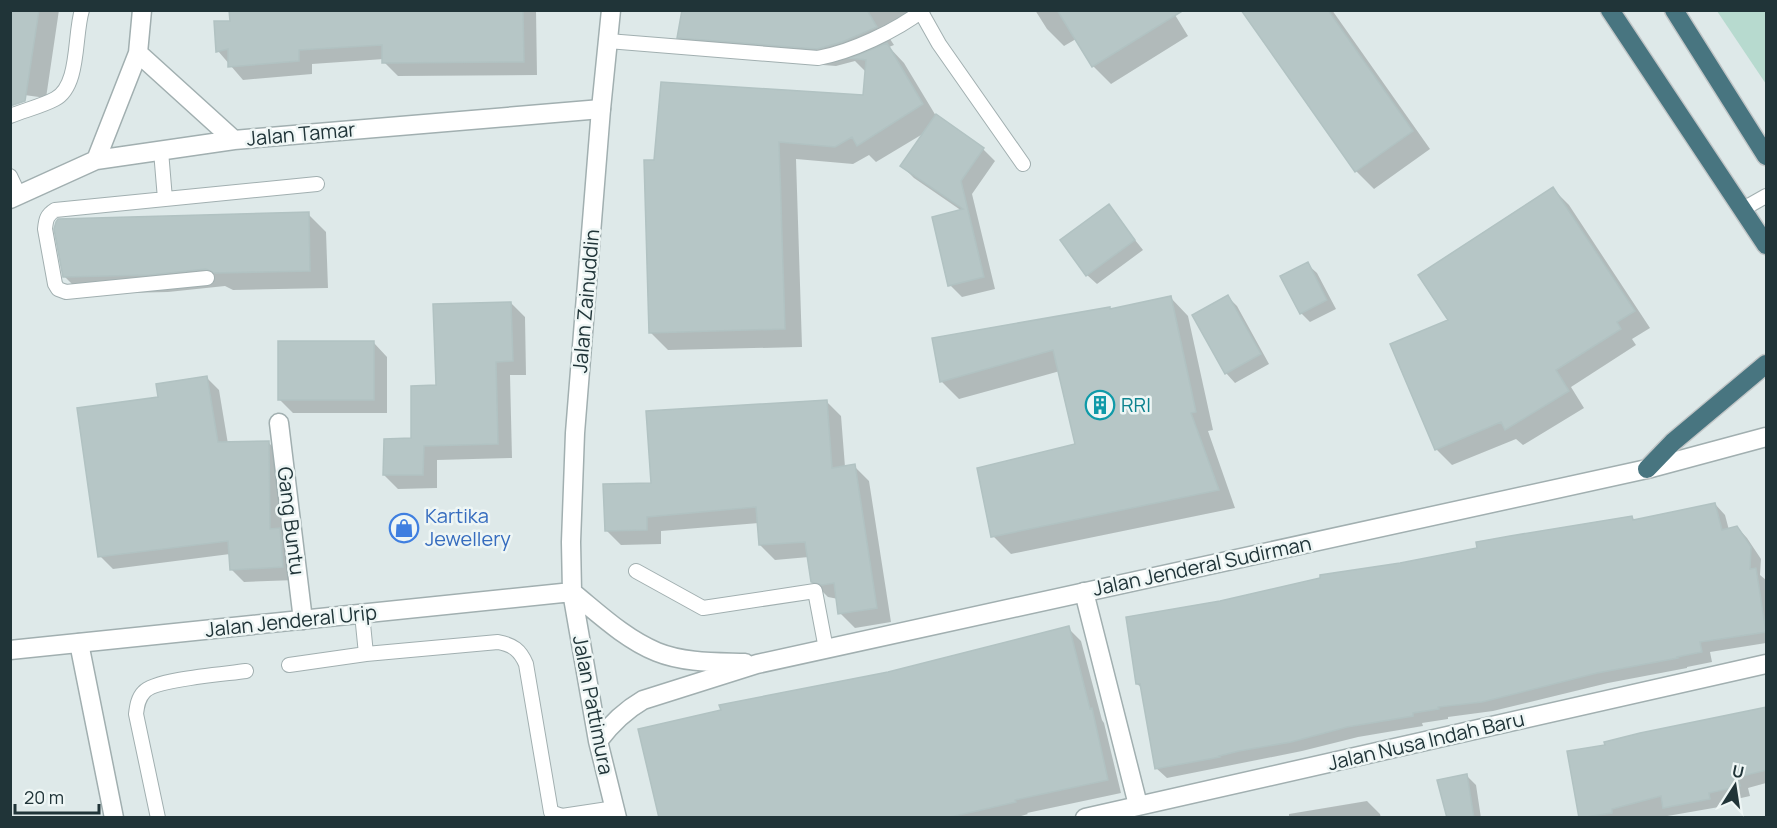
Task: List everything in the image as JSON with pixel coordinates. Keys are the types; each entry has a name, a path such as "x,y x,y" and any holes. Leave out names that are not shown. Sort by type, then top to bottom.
{"highway":[{"path":"1610,10 1767,245"},
{"path":"1674,10 1767,156"},
{"path":"1647,470 1673,442 1767,364"}],"street":[{"path":"96,160 138,53 142,10"},
{"name":"Jalan Zainuddin","path":"572,592 571,499 601,109 611,10"},
{"path":"138,53 234,140"},
{"name":"Jalan Tamar","path":"15,197 96,160 234,140 601,109"},
{"name":"Gang Buntu","path":"279,423 303,620"},
{"name":"Jalan Jenderal Sudirman","path":"598,741 626,709 643,700 757,664 1647,470 1767,437"},
{"name":"Jalan Jenderal Urip","path":"10,650 572,592"},
{"name":"Jalan Jenderal Sudirman","path":"572,592 630,637 658,652 692,660 757,664"},
{"name":"Jalan Pattimura","path":"572,592 598,741 616,813"},
{"path":"1084,592 1138,805"},
{"path":"79,644 114,818"},
{"name":"Jalan Nusa Indah Baru","path":"1085,818 1767,664"}],"lane":[{"path":"10,116 56,99 64,92 73,70 82,10"},
{"path":"608,41 818,58 847,51 922,11 939,44 1023,164"},
{"path":"161,151 165,199"},
{"path":"10,176 15,197"},
{"path":"207,278 73,293 58,289 55,284 45,229 48,214 55,210 317,184"},
{"path":"1743,209 1767,196"},
{"path":"636,571 703,608 815,591 826,649"},
{"path":"362,614 366,654"},
{"path":"289,665 366,654 498,642 510,645 520,652 526,663 551,812 562,816 616,813"},
{"path":"158,818 136,714 138,701 145,690 159,683 246,671"}],"green space":[{"path":"1717,11 1766,11 1766,84"}],"building":[{"path":"10,10 39,10 25,101 10,106"},
{"path":"229,10 523,10 524,62 382,63 382,45 299,50 299,61 228,67 228,49 216,52 214,21 230,21"},
{"path":"682,10 867,10 877,27 842,42 817,49 677,38"},
{"path":"1057,10 1184,10 1092,67"},
{"path":"1241,10 1328,10 1413,131 1355,172"},
{"path":"887,43 923,104 857,146 852,137 835,147 779,142 785,329 649,333 644,160 654,160 661,82 863,95 866,60 850,58"},
{"path":"936,114 984,148 961,181 984,277 948,286 932,217 963,209 900,166"},
{"path":"1553,187 1635,311 1617,322 1621,329 1556,370 1569,391 1505,430 1501,422 1435,450 1390,344 1448,320 1418,275"},
{"path":"1109,204 1135,240 1086,276 1060,240"},
{"path":"309,212 310,271 214,273 206,269 150,275 63,277 54,229 58,219"},
{"path":"1308,262 1327,300 1300,314 1280,276"},
{"path":"1228,295 1261,354 1225,374 1192,315"},
{"name":"RRI","path":"1171,296 1196,412 1191,413 1219,490 991,537 977,468 1075,444 1053,350 940,382 932,338 1110,307 1110,309"},
{"path":"511,302 513,361 496,362 498,444 424,446 423,475 383,475 384,439 411,438 411,386 436,385 433,304"},
{"path":"278,341 374,341 374,400 278,400"},
{"path":"207,376 218,442 269,441 270,529 280,528 283,567 230,570 228,541 98,557 77,408 158,397 156,384"},
{"path":"827,400 832,468 855,464 877,608 838,614 834,583 822,585 811,582 805,542 759,545 756,507 647,517 647,530 605,531 603,484 651,483 646,411"},
{"path":"1715,503 1722,530 1737,526 1751,547 1750,569 1756,568 1766,632 1700,642 1702,652 1597,673 1482,702 1438,707 1439,709 1413,713 1413,716 1347,727 1291,742 1155,769 1140,684 1136,684 1126,617 1220,601 1320,578 1320,575 1477,548 1476,542 1632,516 1633,520"},
{"path":"1069,626 1090,709 1092,708 1108,780 946,818 659,818 638,729 721,710 719,705 888,672"},
{"path":"1767,707 1767,770 1738,777 1740,786 1709,793 1710,799 1663,808 1661,796 1612,809 1612,813 1579,818 1567,751 1605,745 1604,742 1640,733"},
{"path":"1467,774 1474,818 1447,818 1437,780"}],"place":[{"name":"RRI","path":"1100,405"},
{"name":"Kartika Jewellery","path":"404,528"}]}
